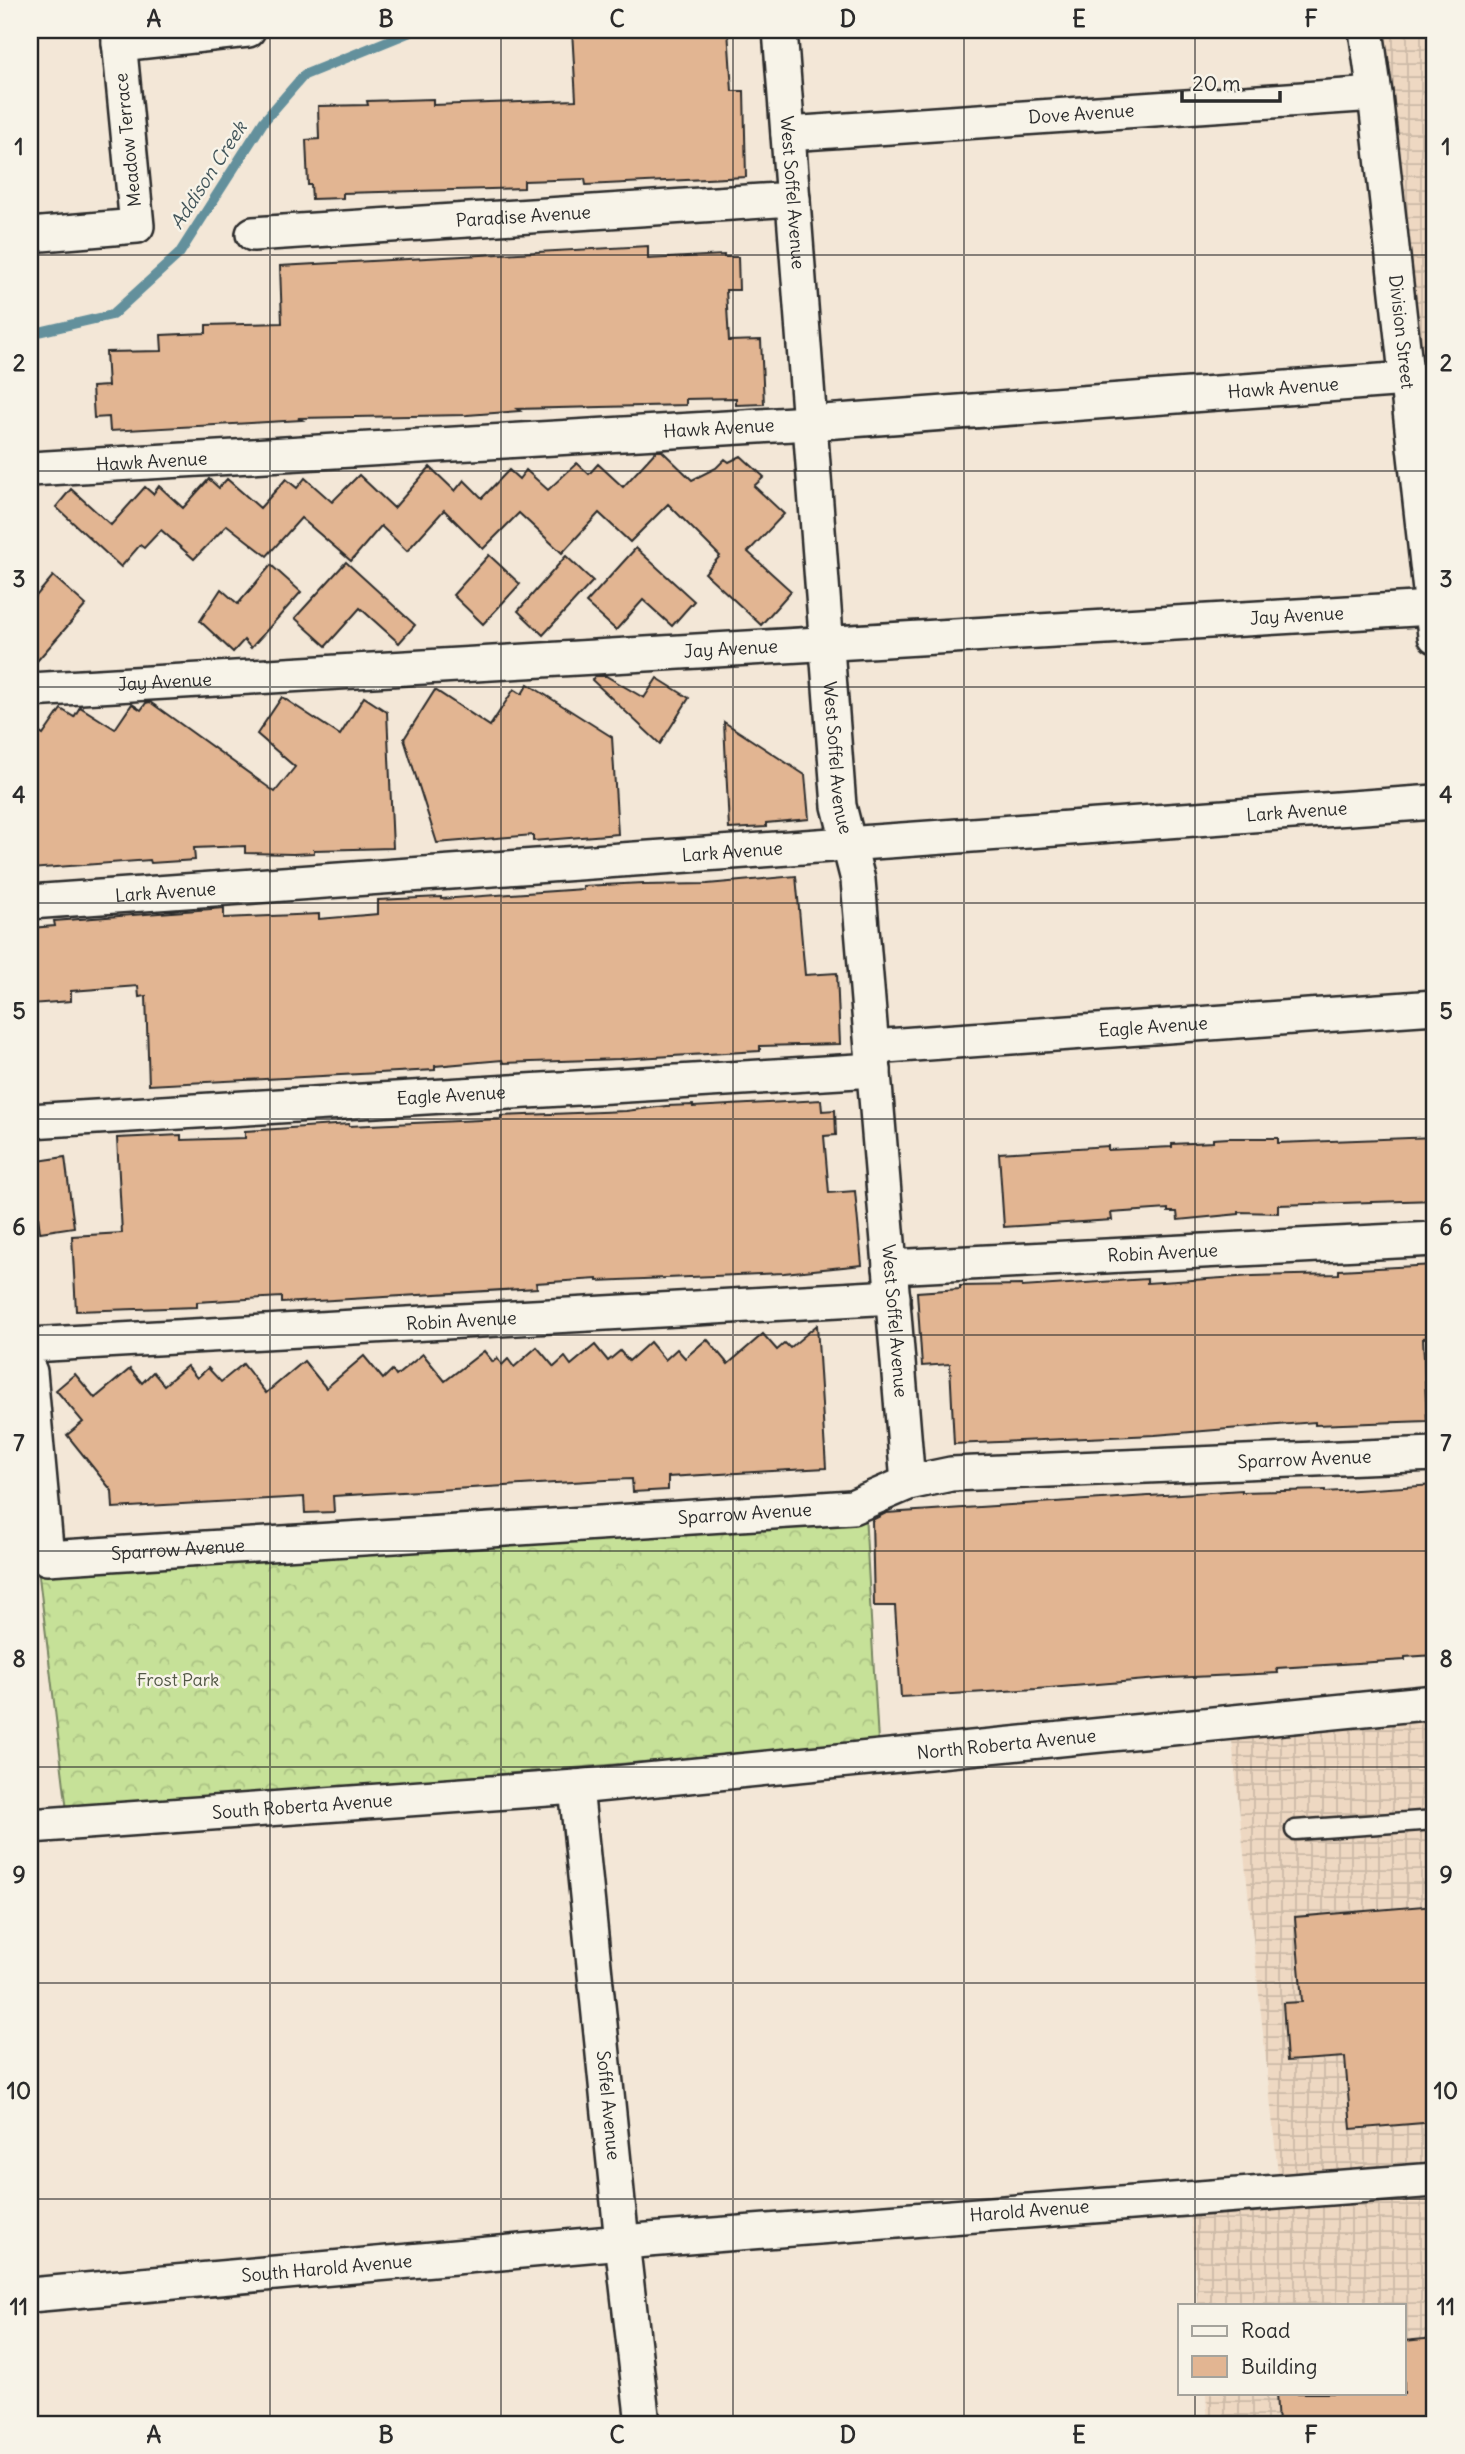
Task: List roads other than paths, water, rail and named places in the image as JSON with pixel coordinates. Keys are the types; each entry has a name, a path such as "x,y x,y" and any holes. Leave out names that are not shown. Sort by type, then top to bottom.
{"street":[{"path":"118,37 248,30"},
{"name":"West Soffel Avenue","path":"780,30 839,806 858,880 908,1483"},
{"name":"Division Street","path":"1366,30 1434,622"},
{"name":"Meadow Terrace","path":"30,236 136,226 118,37"},
{"name":"Dove Avenue","path":"788,134 1375,94"},
{"name":"Paradise Avenue","path":"253,234 793,199"},
{"name":"Hawk Avenue","path":"30,469 810,423 1407,379"},
{"name":"Jay Avenue","path":"30,690 827,644 1434,622"},
{"name":"Lark Avenue","path":"30,902 1435,803"},
{"name":"Eagle Avenue","path":"30,1121 873,1059 1435,1007"},
{"name":"Robin Avenue","path":"30,1345 1435,1239"},
{"name":"Sparrow Avenue","path":"30,1372 47,1558 852,1507 908,1483 951,1474 1435,1454"},
{"name":"North Roberta Avenue","path":"576,1787 1435,1702"},
{"name":"South Roberta Avenue","path":"30,1826 576,1787"},
{"name":"Soffel Avenue","path":"576,1787 643,2424"},
{"name":"Harold Avenue","path":"622,2242 1435,2180"},
{"name":"South Harold Avenue","path":"30,2295 622,2242"}],"lane":[{"path":"1295,1830 1435,1820"}],"waterway":[{"name":"Addison Creek","path":"30,334 112,315 179,254 264,121 304,75 415,30"}],"park label":[{"name":"Frost Park","path":"178,1680"}]}
